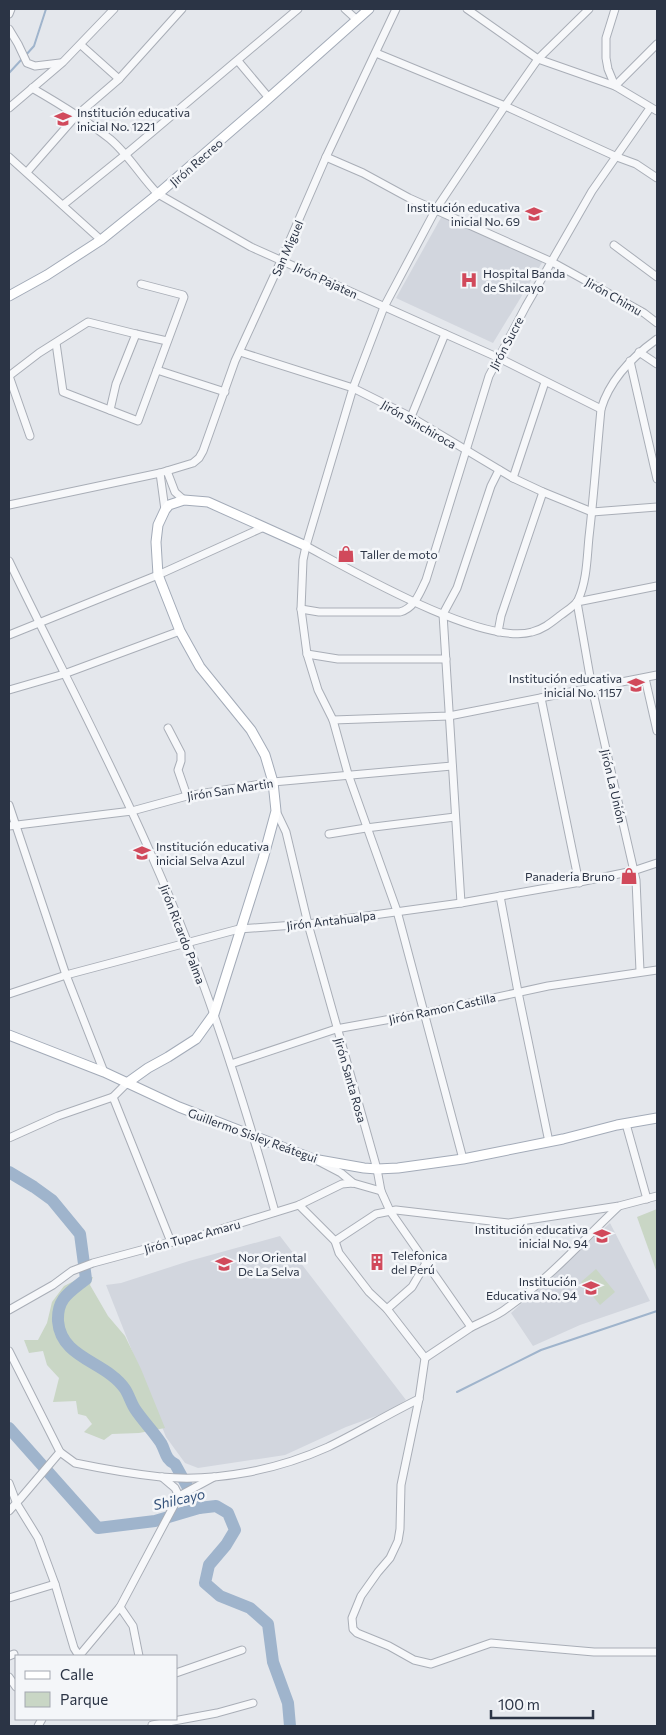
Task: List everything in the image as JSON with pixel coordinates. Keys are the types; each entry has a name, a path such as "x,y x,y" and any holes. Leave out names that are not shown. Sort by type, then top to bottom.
{"main road":[{"name":"Jirón Recreo","path":"9,296 47,275 101,240 158,194 369,9"},
{"path":"127,1084 148,1068 196,1039 214,1014 239,929 263,859 276,811 273,782 265,755 251,730 200,667 180,630 158,575 156,542 158,525 165,510 170,505 184,500 208,502 306,546"},
{"name":"Guillermo Sisley Reátegui","path":"9,1035 104,1072 179,1107 313,1158 376,1169 463,1159 657,1118"}],"street":[{"path":"9,14 11,9"},
{"path":"9,108 63,62 114,9"},
{"path":"27,172 76,116 119,79 182,9"},
{"path":"63,205 126,155 298,9"},
{"path":"345,9 357,20"},
{"name":"San Miguel","path":"9,505 164,472 192,463 200,456 240,352 326,156 396,9"},
{"path":"467,9 538,59 615,86 657,111"},
{"path":"463,1159 397,911 366,828 333,720 318,690 307,654 301,609 306,546 353,388 384,307 436,209 505,106 538,59 589,9"},
{"path":"615,86 608,69 606,38 616,9"},
{"path":"9,29 27,63 35,66 45,66 63,62"},
{"path":"615,86 657,44"},
{"path":"81,45 119,79"},
{"path":"376,53 505,106 617,158 636,164 657,178"},
{"path":"238,61 269,98"},
{"name":"Jirón Pajaten","path":"32,88 110,139 126,155 146,182 158,194 251,247 498,358 601,409"},
{"name":"Jirón Sucre","path":"414,602 426,580 489,376 526,306 592,191 617,158 650,108"},
{"name":"Jirón Chimu","path":"326,156 409,198 552,262 644,313 657,323"},
{"path":"9,157 101,240"},
{"path":"614,245 657,277"},
{"path":"56,342 63,392 138,421 183,294 141,284"},
{"path":"30,436 9,376 56,342 88,322 167,340"},
{"path":"110,410 116,384 136,334"},
{"path":"410,418 445,334"},
{"path":"577,602 585,574 601,409 605,394 630,361 657,339"},
{"name":"Jirón Sinchiroca","path":"240,352 353,388 410,418 513,478 592,512"},
{"path":"639,352 657,364"},
{"path":"630,361 657,479"},
{"path":"157,370 225,392"},
{"path":"513,478 545,382"},
{"path":"461,903 443,614 457,588 491,486 499,470"},
{"path":"164,472 175,492 184,500"},
{"path":"164,472 165,510"},
{"path":"498,632 501,616 543,492"},
{"path":"592,512 657,507"},
{"path":"9,635 158,575 264,527"},
{"path":"306,546 414,602 443,614 498,632 531,633 548,626 577,602 657,586"},
{"name":"Jirón Ricardo Palma","path":"9,561 132,811 188,942 231,1064 254,1136 275,1212"},
{"path":"301,609 319,612 400,612 408,609 414,602"},
{"name":"Jirón La Unión","path":"577,602 592,688 637,888 640,971"},
{"path":"9,690 64,674 180,630"},
{"path":"307,654 338,659 446,659"},
{"path":"333,720 450,716 657,675"},
{"path":"645,678 657,731"},
{"path":"541,698 578,882"},
{"path":"168,728 181,753 178,770 187,796"},
{"name":"Jirón San Martin","path":"13,825 132,811 187,796 273,782 452,766"},
{"path":"9,805 13,825 66,975 104,1072"},
{"name":"Jirón Santa Rosa","path":"276,811 286,832 308,924 381,1191 390,1211 471,1328"},
{"path":"330,834 455,817"},
{"name":"Jirón Antahualpa","path":"9,994 66,975 239,929 308,924 461,903 633,871 657,863"},
{"path":"500,896 549,1142"},
{"name":"Jirón Ramon Castilla","path":"231,1064 336,1029 424,1013 548,986 657,970"},
{"path":"9,1138 58,1116 113,1098 127,1084"},
{"path":"113,1098 171,1242"},
{"path":"626,1124 647,1199"},
{"path":"313,1158 341,1173 353,1183 381,1191"},
{"name":"Jirón Tupac Amaru","path":"9,1310 72,1271 93,1263 171,1242 176,1243 299,1205 342,1184 353,1183"},
{"path":"335,1241 376,1214 396,1210 508,1223 618,1206 657,1196"},
{"path":"299,1205 335,1241 339,1253 369,1292 387,1309 425,1358 419,1399 401,1485 398,1541 390,1558 361,1596 353,1613 353,1629 414,1660 430,1664 491,1643 594,1652 657,1652"},
{"path":"425,1358 471,1328 490,1319 524,1295 559,1265 618,1206"},
{"path":"387,1309 412,1287 426,1262"},
{"path":"9,1351 59,1454 75,1463 162,1477 215,1477 256,1471 286,1463 326,1448 419,1399"},
{"path":"9,1511 59,1454"},
{"path":"162,1477 175,1488 179,1496"},
{"path":"80,1655 120,1607 179,1496 215,1477"},
{"path":"9,1483 38,1538 55,1584 74,1648 78,1655"},
{"path":"9,1598 55,1584"},
{"path":"120,1607 133,1626 139,1655"},
{"path":"178,1671 242,1650"},
{"path":"178,1719 217,1713 253,1703"},
{"path":"152,1723 172,1720"}],"shaded area":[{"name":"Hospital Banda de Shilcayo","path":"443,214 543,261 493,343 396,298"},
{"name":"Institución Educativa No. 94","path":"610,1223 650,1301 580,1325 533,1346 511,1313"},
{"path":"280,1236 406,1400 387,1412 346,1427 285,1455 198,1468 185,1463 166,1437 106,1285 121,1283 189,1261"}],"green space":[{"path":"657,1209 657,1273 637,1217"},
{"path":"596,1269 615,1292 600,1305 581,1282"},
{"path":"93,1277 90,1285 108,1316 125,1336 141,1369 165,1428 139,1433 112,1434 104,1440 84,1432 92,1424 86,1416 78,1414 76,1401 53,1402 59,1378 47,1365 43,1351 29,1353 24,1340 38,1340 47,1323 52,1302 64,1286 78,1279"}],"waterway":[{"path":"25,56 34,46 46,9"},
{"path":"9,73 22,59"},
{"path":"9,1172 52,1200 80,1234 86,1279 62,1301 58,1313 61,1334 67,1344 76,1352 107,1372 125,1389 135,1409 161,1443 167,1458 175,1464 199,1508"},
{"path":"457,1392 541,1350 657,1311"},
{"name":"Shilcayo","path":"9,1428 98,1528 155,1521 199,1508 216,1506 228,1513 235,1530 226,1545 209,1565 205,1583 220,1596 250,1608 268,1624 273,1662 288,1703 290,1726"}],"place":[{"name":"Institución educativa inicial No. 1221","path":"63,119"},
{"name":"Institución educativa inicial No. 69","path":"534,214"},
{"name":"Hospital Banda de Shilcayo","path":"469,280"},
{"name":"Taller de moto","path":"346,554"},
{"name":"Institución educativa inicial No. 1157","path":"636,685"},
{"name":"Institución educativa inicial Selva Azul","path":"142,853"},
{"name":"Panaderia Bruno","path":"629,876"},
{"name":"Institución educativa inicial No. 94","path":"602,1236"},
{"name":"Telefonica del Perú","path":"377,1262"},
{"name":"Nor Oriental De La Selva","path":"224,1264"},
{"name":"Institución Educativa No. 94","path":"591,1288"}]}
